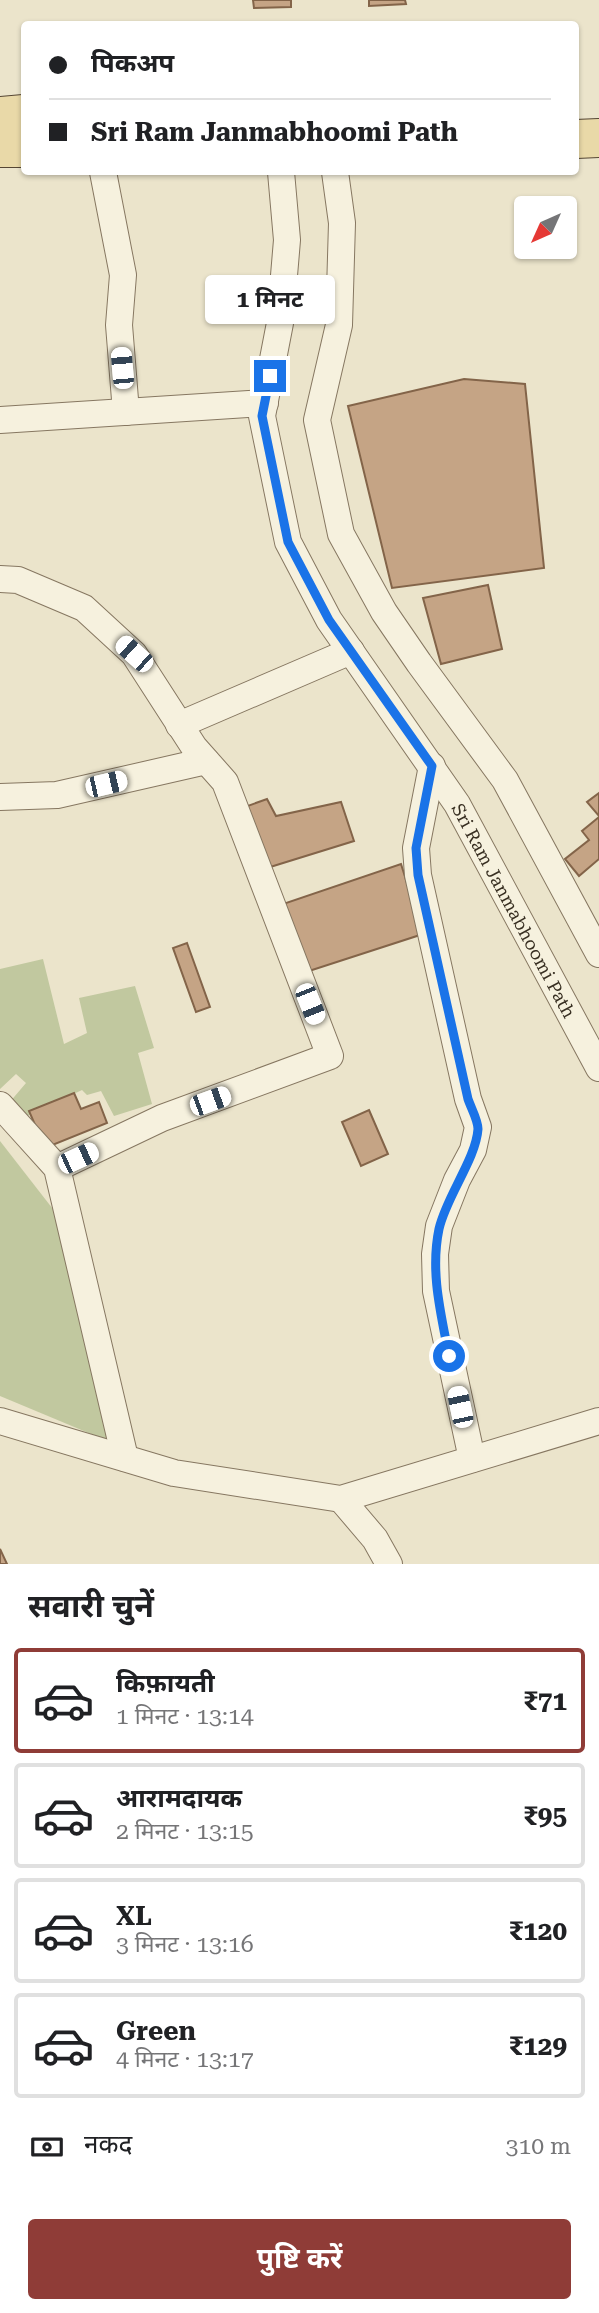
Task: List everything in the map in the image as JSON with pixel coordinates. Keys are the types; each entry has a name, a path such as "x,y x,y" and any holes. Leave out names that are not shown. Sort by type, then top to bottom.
{"main road":[{"path":"0,116 21,114"},
{"path":"579,118 599,117"},
{"path":"579,139 599,138"},
{"path":"0,148 21,148"}],"street":[{"path":"104,175 123,275 119,325 126,412"},
{"name":"Sri Ram Janmabhoomi Path","path":"281,175 287,240 280,323 262,416 288,542 329,620 457,804 599,1068"},
{"path":"335,175 342,223 339,325 317,420 341,534 384,612 418,663 505,780 599,954"},
{"path":"0,420 265,403"},
{"path":"0,579 18,580 84,608 134,654 179,725 225,782 330,1056 162,1118 57,1168"},
{"path":"179,725 351,651"},
{"path":"0,797 57,795 206,761"},
{"path":"432,766 416,848 418,875 468,1099 478,1127 473,1150 457,1180 439,1226 435,1254 436,1291 472,1459"},
{"path":"0,1105 57,1168 125,1458"},
{"path":"0,1421 174,1473 341,1499 599,1422"},
{"path":"341,1499 375,1539 389,1564"}],"green space":[{"path":"43,959 64,1044 87,1033 79,998 135,986 154,1048 138,1053 152,1104 114,1116 101,1091 87,1095 82,1090 23,1118 9,1103 26,1083 16,1074 0,1089 0,969"},
{"path":"0,1141 56,1213 115,1444 0,1396"}],"building":[{"path":"253,0 291,0 291,7 254,8"},
{"path":"369,0 405,0 406,4 369,6"},
{"path":"464,379 525,384 544,568 392,588 348,406"},
{"path":"488,585 502,649 441,664 423,598"},
{"path":"599,793 599,816 587,802"},
{"path":"267,799 276,816 341,802 354,841 267,868 242,808"},
{"path":"599,817 599,859 579,876 565,859 589,840 582,831"},
{"path":"401,864 423,934 306,972 280,905"},
{"path":"187,943 210,1007 196,1012 173,948"},
{"path":"74,1093 81,1109 99,1102 107,1123 45,1148 29,1111"},
{"path":"369,1110 388,1154 361,1166 342,1122"},
{"path":"0,1549 7,1564 0,1564"}],"route":[{"path":"270,376 262,416 288,542 329,620 432,766 416,848 418,875 468,1099 478,1127 473,1150 457,1180 439,1226 435,1254 436,1291 449,1356"}]}
